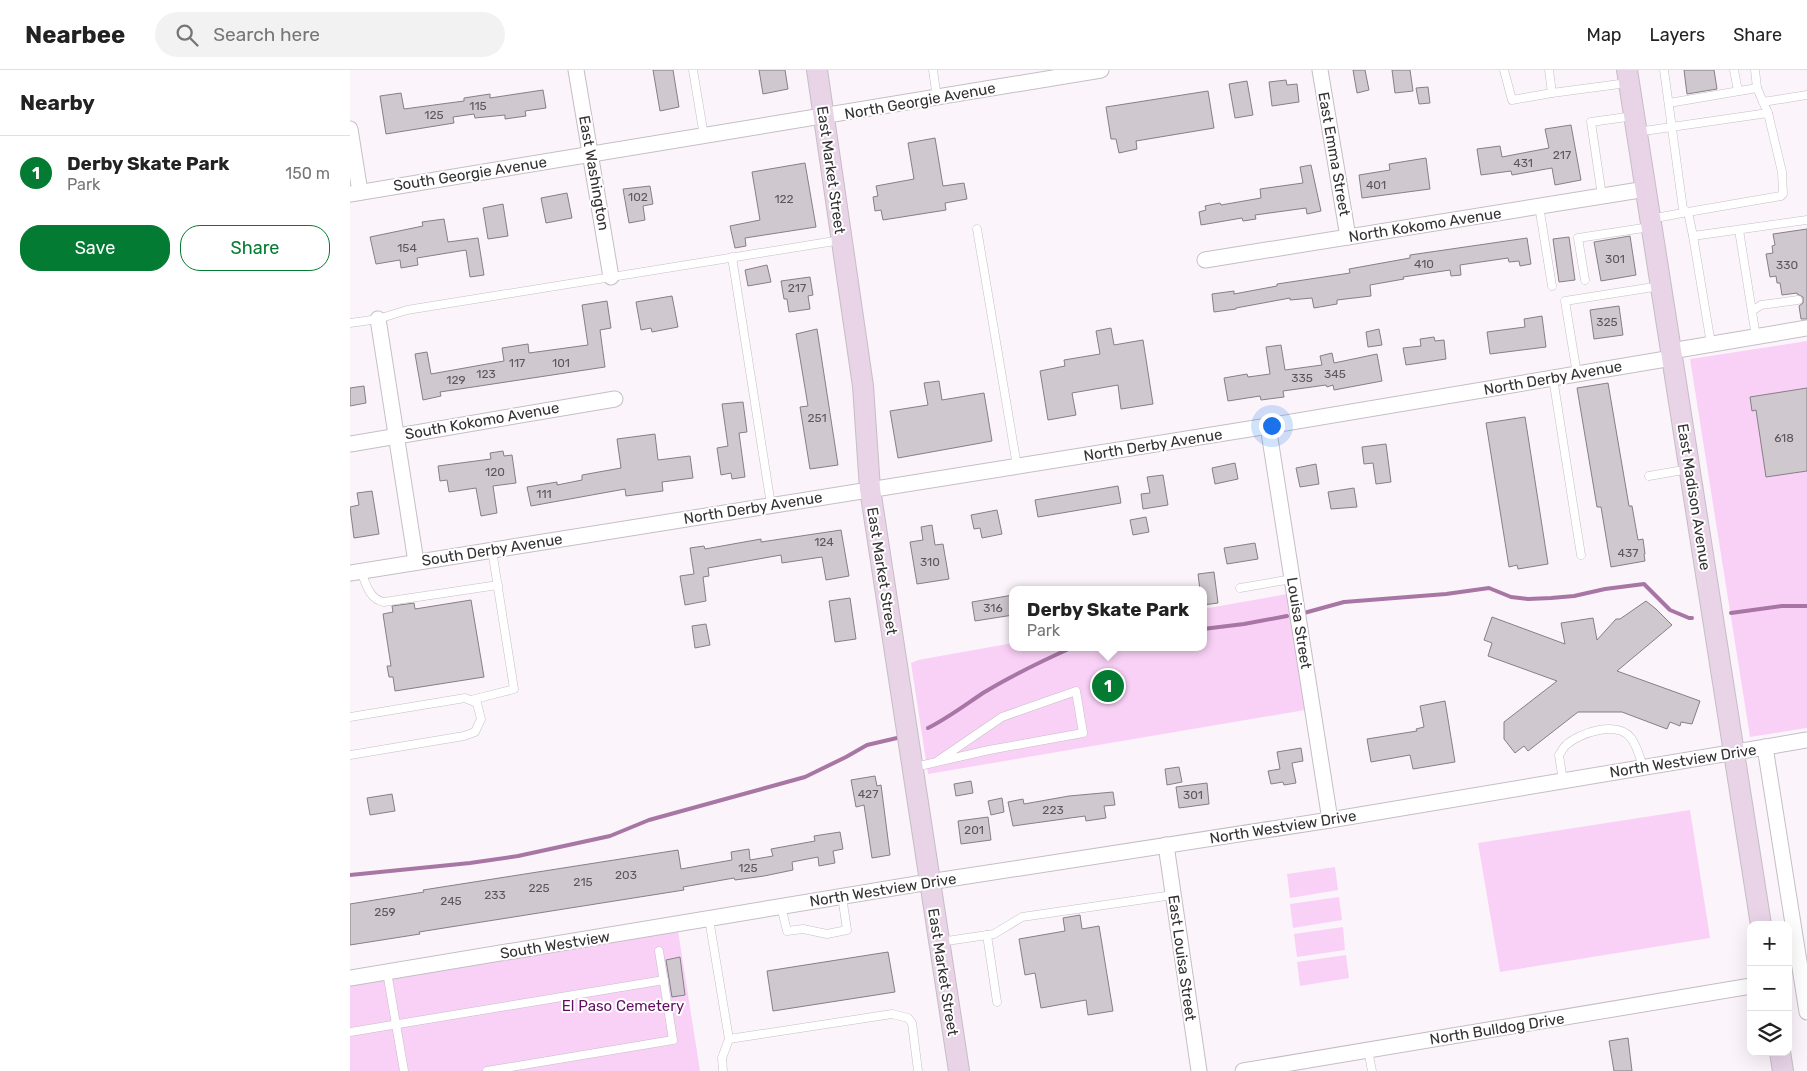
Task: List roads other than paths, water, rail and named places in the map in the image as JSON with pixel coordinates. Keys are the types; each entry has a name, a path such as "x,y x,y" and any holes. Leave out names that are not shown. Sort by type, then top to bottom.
{"street":[{"name":"East Washington","path":"576,70 611,277"},
{"name":"East Market Street","path":"817,70 863,386 870,489 959,1071"},
{"name":"North Georgie Avenue","path":"590,154 936,98 1063,73 1101,70"},
{"name":"East Emma Street","path":"1320,70 1348,237"},
{"name":"East Madison Avenue","path":"1628,76 1759,921"},
{"path":"350,129 355,193"},
{"name":"South Georgie Avenue","path":"355,193 590,154"},
{"name":"North Kokomo Avenue","path":"1205,260 1646,189"},
{"path":"378,319 416,562"},
{"name":"North Derby Avenue","path":"634,527 1268,426 1577,374 1711,344 1807,328"},
{"name":"South Kokomo Avenue","path":"350,444 615,399"},
{"name":"Louisa Street","path":"1268,426 1330,820"},
{"name":"South Derby Avenue","path":"356,572 634,527"},
{"name":"North Westview Drive","path":"759,910 1330,820 1807,740"},
{"path":"1765,747 1807,1012"},
{"name":"East Louisa Street","path":"1166,845 1199,1071"},
{"name":"South Westview","path":"350,978 759,910"},
{"name":"North Bulldog Drive","path":"1242,1071 1747,987"},
{"path":"1781,1056 1783,1071"}],"lane":[{"path":"693,70 704,136"},
{"path":"933,70 936,98"},
{"path":"1504,70 1512,100 1628,76"},
{"path":"1549,70 1552,93"},
{"path":"1664,70 1684,209 1688,212 1693,236 1711,344"},
{"path":"1734,70 1738,92"},
{"path":"1585,280 1578,238 1651,223 1688,212 1781,196 1783,194 1782,172 1768,113 1757,88 1755,70"},
{"path":"1669,103 1757,88"},
{"path":"1763,102 1807,95"},
{"path":"1602,196 1591,122 1672,127 1768,113"},
{"path":"1539,206 1552,286"},
{"path":"1693,236 1807,220"},
{"path":"977,229 1017,466"},
{"path":"1739,230 1756,336"},
{"path":"350,323 378,319 407,310 842,240"},
{"path":"732,257 770,505"},
{"path":"1577,374 1565,301 1661,286"},
{"path":"1752,311 1761,305 1798,300"},
{"path":"1553,378 1581,555"},
{"path":"1649,476 1689,468"},
{"path":"471,700 514,689 492,550"},
{"path":"356,572 369,593 377,601 384,602 498,585"},
{"path":"1240,588 1292,579"},
{"path":"912,768 989,750 1083,733 1076,691 1002,717 936,762"},
{"path":"350,717 465,698 477,703 481,719 475,732 464,736 350,755"},
{"path":"1563,780 1559,755 1564,746 1589,732 1598,730 1620,731 1631,737 1642,767"},
{"path":"939,942 994,934 1022,917 1173,895"},
{"path":"781,906 786,931 803,929 827,934 848,930 842,896"},
{"path":"709,919 729,1038 722,1058 723,1071"},
{"path":"987,935 997,1002"},
{"path":"487,1071 674,1040 659,951"},
{"path":"387,972 404,1071"},
{"path":"350,1032 664,980"},
{"path":"729,1038 892,1014 908,1018 912,1023 918,1071"},
{"path":"1368,1050 1372,1071"}],"waterway":[{"path":"1304,613 1344,602 1446,594 1489,588 1511,597 1528,599 1574,596 1605,589 1644,584 1670,610 1692,618"},
{"path":"1731,613 1782,606 1807,606"},
{"path":"1207,629 1287,616"},
{"path":"928,728 1005,680 1064,651"},
{"path":"350,875 470,863 518,856 610,836 649,820 805,777 867,745 897,738"}],"place":[{"name":"Derby Skate Park","path":"1108,686"}],"park label":[{"name":"El Paso Cemetery","path":"623,1006"}]}
